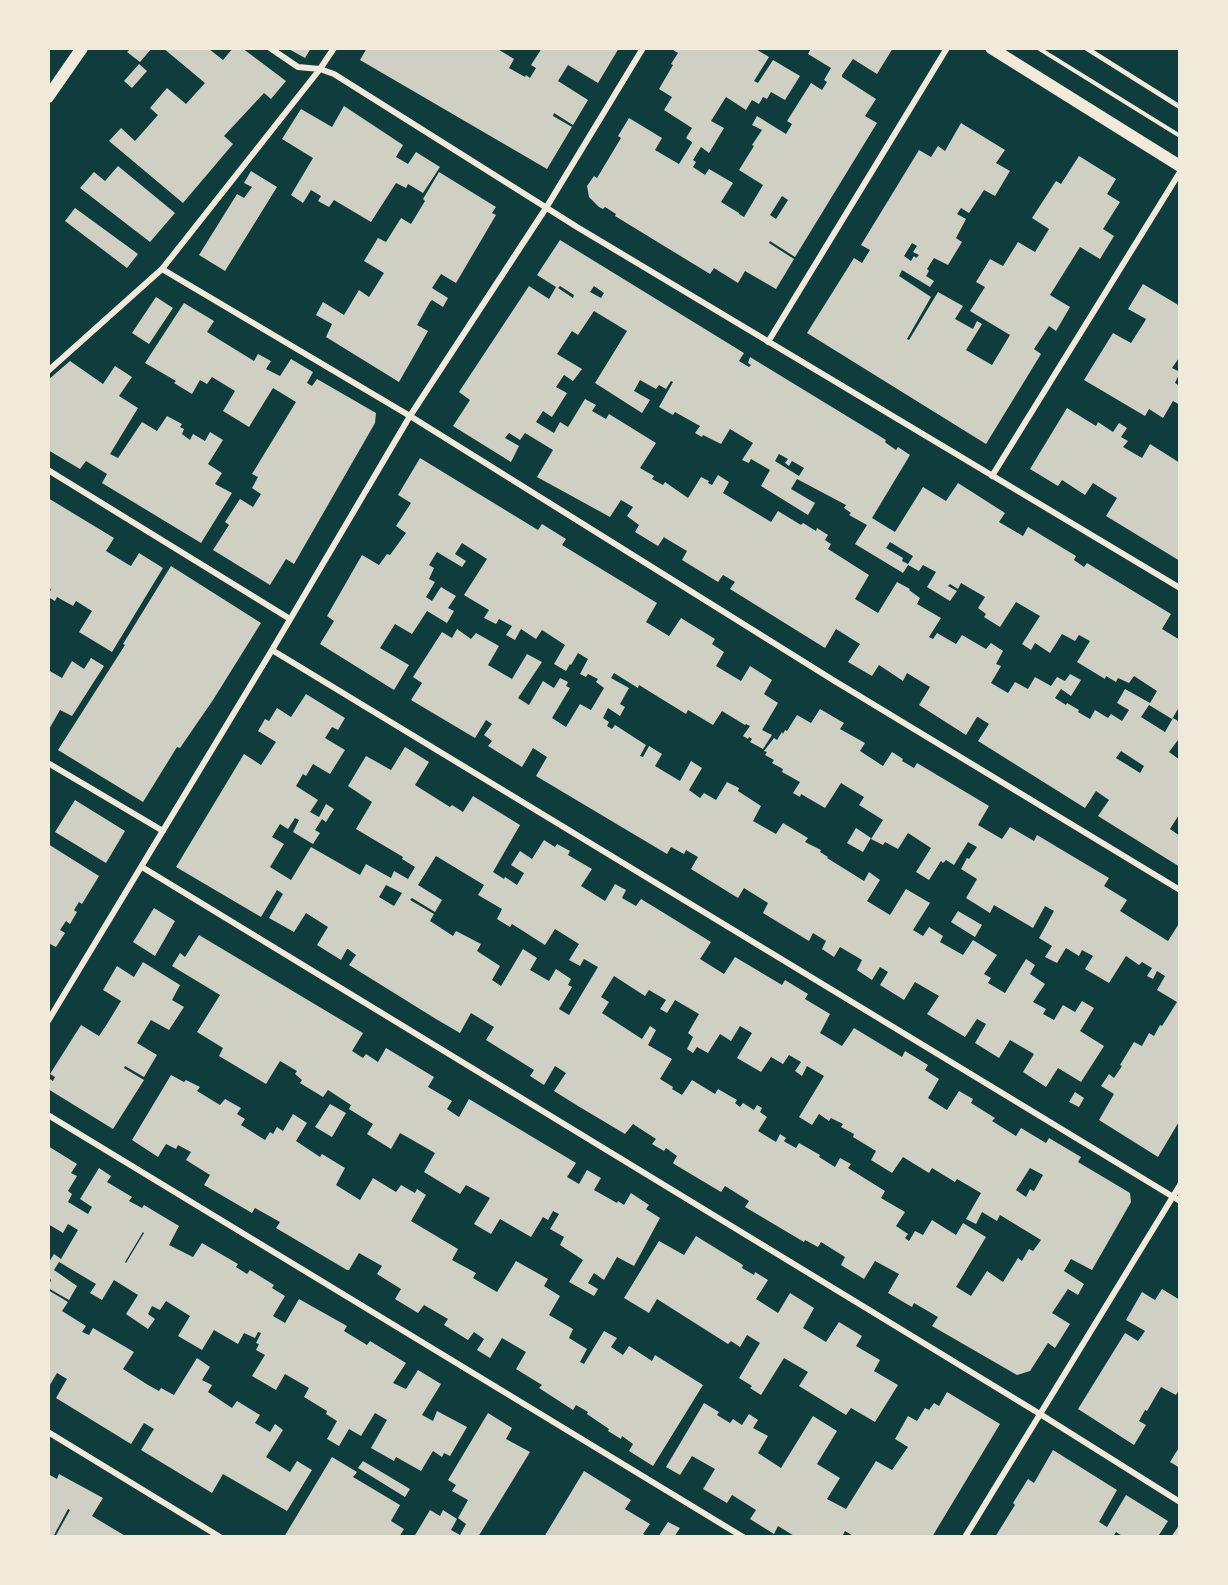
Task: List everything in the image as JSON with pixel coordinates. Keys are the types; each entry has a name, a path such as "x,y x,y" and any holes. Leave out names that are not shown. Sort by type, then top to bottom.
{"main road":[{"path":"48,97 82,48"},
{"path":"991,48 1180,166"}],"street":[{"path":"270,48 298,67 320,69 334,74 546,208 1180,588"},
{"path":"48,371 162,270 334,48"},
{"path":"48,1021 410,416 546,208 643,48"},
{"path":"768,342 947,48"},
{"path":"1086,48 1180,107"},
{"path":"992,476 1180,172"},
{"path":"162,270 410,416 832,680 1180,890"},
{"path":"48,470 290,619"},
{"path":"272,650 1180,1201"},
{"path":"48,763 163,831"},
{"path":"142,867 1040,1414 1180,1502"},
{"path":"48,1115 743,1537"},
{"path":"966,1537 1180,1185"},
{"path":"48,1431 220,1537"}],"path":[{"path":"1038,48 1180,136"}],"building":[{"path":"131,48 152,48 140,62 127,52"},
{"path":"163,48 210,48 223,60 233,48 242,48 286,81 271,99 264,93 224,136 233,144 183,203 109,141 121,128 135,141 158,115 150,108 167,88 186,104 205,83"},
{"path":"287,48 311,48 305,58"},
{"path":"367,48 496,48 514,59 509,68 530,78 536,68 531,65 542,48 619,48 598,83 568,65 558,81 588,100 573,125 554,113 553,116 572,127 547,169 360,60"},
{"path":"670,48 754,48 769,57 754,81 758,83 773,60 800,76 785,100 771,92 767,99 763,97 759,104 752,100 746,110 726,97 711,121 724,128 709,153 701,147 693,160 696,162 693,167 705,175 709,169 733,183 721,202 744,217 763,185 739,170 762,130 752,125 757,116 786,134 792,124 787,121 811,83 822,90 827,82 824,80 831,68 808,54 811,48 893,48 877,74 853,59 842,75 876,99 865,116 877,123 795,257 770,241 769,243 794,259 776,289 745,271 738,283 714,268 710,274 615,216 616,214 605,207 603,209 599,207 589,197 587,186 594,176 597,178 621,138 618,136 629,118 662,138 655,150 679,164 692,143 686,138 692,128 664,110 672,97 659,89 678,53","holes":["782,196 788,200 776,219 770,215"]},
{"path":"139,64 147,71 132,88 124,81"},
{"path":"344,106 403,145 396,157 408,164 416,152 440,167 423,193 408,184 406,188 396,183 371,222 334,200 329,207 318,201 321,196 311,190 303,203 291,195 313,158 282,139 301,109 332,127"},
{"path":"961,123 1005,150 996,163 1010,171 995,196 984,190 969,213 961,208 957,214 966,219 956,238 962,242 948,265 934,258 927,269 929,271 926,276 934,281 930,287 902,270 899,276 931,297 907,339 909,340 938,292 963,306 955,319 973,329 977,321 982,324 966,350 992,365 1010,335 970,311 985,287 976,282 990,259 1003,266 1018,242 1035,252 1049,229 1032,218 1056,181 1061,184 1079,156 1116,179 1107,194 1120,202 1103,229 1114,236 1100,259 1080,247 1050,295 1070,307 1056,331 1049,326 1034,349 1041,354 986,444 807,333 854,258 862,263 870,250 861,245 919,150 931,157 938,146 945,151","holes":["912,243 917,246 913,252 919,255 916,258 914,256 911,261 904,256"]},
{"path":"118,166 175,213 150,242 80,188 94,172 105,181"},
{"path":"251,171 277,187 225,271 199,255 237,194 244,198 252,187 244,183"},
{"path":"439,172 496,207 492,213 496,215 456,283 441,274 432,288 448,298 443,307 432,300 430,302 417,325 428,331 399,382 326,337 332,324 316,315 323,302 344,315 359,290 369,297 384,273 364,261 378,238 386,242 401,218 411,224"},
{"path":"75,208 138,254 127,268 65,221"},
{"path":"560,240 744,353 739,361 749,367 750,357 886,440 886,443 896,450 898,447 910,455 872,518 895,532 923,487 946,501 958,483 1005,513 999,522 1023,536 1028,527 1076,556 1074,560 1084,567 1087,563 1171,614 1162,629 1180,640 1180,711 1178,709 1172,719 1149,705 1141,717 1165,732 1173,718 1180,722 1180,742 1178,740 1169,752 1180,760 1180,813 1170,829 1180,836 1180,867 1098,816 1109,800 1096,791 1085,808 978,741 989,724 978,717 966,735 919,705 930,687 907,673 903,681 879,665 872,676 848,662 860,644 836,629 825,648 730,589 735,582 723,575 718,582 682,560 687,551 664,537 658,546 635,532 639,525 627,516 633,507 621,500 610,517 537,477 553,450 525,433 520,440 509,433 505,438 519,446 511,462 453,426 470,400 459,392 529,286 549,299 556,287 537,275","holes":["560,286 574,295 573,298 558,288","594,286 604,293 601,298 590,292","594,311 627,331 595,383 642,413 650,400 634,391 640,380 656,389 659,385 666,389 671,381 673,382 659,407 673,415 675,412 700,426 695,433 702,437 703,435 721,444 730,429 753,443 742,460 749,463 751,459 770,470 761,486 808,515 815,503 791,489 797,479 846,505 844,508 851,513 849,515 867,525 855,544 903,573 908,565 919,571 923,565 936,572 927,587 950,601 957,591 948,586 950,584 958,589 961,583 985,597 978,608 986,614 984,617 1000,627 1016,602 1040,616 1022,644 1031,650 1035,643 1050,653 1062,634 1075,641 1079,635 1090,641 1077,662 1105,679 1106,676 1116,682 1118,678 1129,683 1134,676 1157,691 1150,703 1125,689 1117,703 1129,710 1122,721 1111,714 1108,718 1095,710 1090,719 1078,712 1079,710 1055,698 1061,689 1071,696 1081,680 1070,674 1065,681 1057,677 1051,686 1035,677 1028,689 1015,682 1008,693 991,683 1001,666 996,664 1003,651 991,643 986,649 962,635 956,644 937,633 933,639 929,637 941,618 917,604 920,598 910,589 897,582 878,613 855,599 869,575 828,549 831,544 825,540 828,535 817,528 816,531 803,523 801,525 778,511 771,522 723,493 729,482 718,475 712,485 701,477 688,498 665,482 663,485 652,479 654,476 640,468 656,443 609,414 606,419 592,411 596,405 585,399 568,427 560,422 554,433 536,422 543,411 552,417 567,393 556,387 564,375 573,381 582,369 557,354 572,331 578,335","779,454 788,459 785,463 789,466 792,461 804,468 799,476 775,461","890,542 913,556 908,564 902,561 903,558 886,548","1121,751 1144,766 1140,773 1116,758"]},
{"path":"1143,284 1180,306 1180,358 1172,368 1180,372 1175,383 1180,386 1180,405 1173,401 1163,418 1149,409 1145,416 1084,380 1113,333 1131,343 1145,321 1146,319 1128,309"},
{"path":"156,297 173,308 149,344 132,333"},
{"path":"184,303 214,321 207,332 254,361 258,354 271,361 266,369 280,376 291,359 313,372 307,383 312,386 317,379 376,413 375,423 294,564 286,559 270,585 213,550 229,525 225,522 240,499 253,507 261,494 252,488 258,477 252,474 296,402 273,388 249,427 223,411 235,391 212,377 207,384 200,380 192,394 174,383 176,381 145,363"},
{"path":"70,361 103,384 115,366 132,377 119,396 138,408 110,454 118,458 142,422 157,431 167,416 182,424 180,427 184,429 182,434 190,440 193,434 205,441 210,432 223,440 208,464 222,473 215,484 232,493 201,543 102,483 107,474 86,461 80,469 48,450 48,380"},
{"path":"1067,408 1096,426 1098,422 1113,432 1119,423 1127,428 1121,437 1128,441 1123,447 1142,458 1150,444 1180,463 1180,561 1106,516 1117,498 1093,483 1085,495 1062,480 1058,486 1030,469"},
{"path":"420,458 538,530 542,524 566,539 562,545 657,603 646,622 669,636 681,618 715,639 712,644 724,652 716,666 741,681 750,666 772,680 764,694 778,703 762,730 772,735 763,749 750,742 752,739 749,737 748,739 743,736 750,726 722,711 713,725 688,710 686,714 639,685 638,688 614,673 611,678 629,688 620,704 625,707 620,716 608,708 603,718 609,722 607,726 612,729 615,725 646,745 640,756 643,757 649,746 662,754 655,766 680,781 691,761 702,768 689,790 700,798 704,793 716,800 727,782 739,788 738,791 761,806 753,821 776,834 783,823 808,838 805,842 821,850 820,852 827,858 864,881 869,872 880,880 867,901 890,915 906,889 930,903 913,930 923,936 929,927 943,936 940,942 963,955 973,940 997,955 984,974 991,978 988,983 1005,993 1026,959 1035,965 1030,974 1045,984 1033,1002 1046,1009 1043,1014 1054,1020 1063,1005 1075,1012 1082,1001 1094,1008 1080,1031 1104,1046 1081,1082 1058,1068 1046,1087 1023,1072 1034,1054 1010,1040 999,1058 975,1043 986,1024 977,1019 965,1037 927,1014 939,996 915,982 904,1000 880,985 888,972 880,967 872,980 857,970 862,960 840,947 834,957 822,949 826,941 813,933 809,941 763,913 768,903 744,888 738,898 691,869 698,857 686,850 684,854 671,847 667,854 536,776 547,757 533,748 522,767 488,746 492,741 484,735 492,724 486,720 475,738 411,700 422,683 413,677 442,632 452,638 457,629 471,639 476,633 499,646 488,665 512,679 527,654 542,662 518,698 529,705 543,681 554,688 560,678 568,682 566,686 570,688 552,718 566,727 580,704 591,710 604,688 596,682 598,679 588,674 586,677 580,674 588,659 578,653 566,671 554,664 565,645 542,630 536,639 521,629 515,640 506,635 512,626 499,619 496,624 484,618 489,610 464,595 487,559 462,543 455,554 466,561 462,567 437,552 429,565 434,568 429,579 435,582 426,597 432,601 441,587 456,596 448,608 454,611 447,623 427,611 412,634 395,624 380,648 409,665 394,690 320,644 334,621 327,616 362,555 379,565 387,554 390,555 406,533 396,526 411,503 398,495"},
{"path":"48,498 114,538 106,551 129,565 131,566 139,553 163,568 112,652 79,632 92,611 76,601 73,606 57,597 55,601 48,597 51,589 48,588"},
{"path":"171,566 261,623 213,700 180,748 177,747 143,802 58,750 125,645 123,644"},
{"path":"91,658 104,666 72,716 60,710 48,731 48,670 62,678 72,661 84,669"},
{"path":"306,694 345,718 338,730 332,727 325,738 345,750 330,774 313,764 296,786 318,800 310,812 319,817 326,804 334,809 326,822 322,819 315,830 320,833 313,844 293,832 299,820 295,818 288,829 280,824 272,837 284,844 270,867 291,880 311,847 360,875 366,864 391,878 394,871 408,879 415,867 402,859 403,857 356,829 372,802 348,786 366,756 391,770 405,747 429,762 415,785 450,807 452,805 463,812 473,796 520,825 493,872 504,879 505,877 517,885 524,873 511,865 520,851 532,859 544,840 555,847 557,844 570,851 568,855 592,869 581,886 605,901 615,884 626,890 622,898 636,906 641,899 664,913 711,942 700,959 724,974 735,957 782,985 785,980 808,994 805,999 830,1014 820,1033 842,1046 854,1028 902,1057 905,1051 928,1065 925,1070 939,1079 928,1098 947,1110 959,1091 973,1099 971,1103 995,1118 992,1121 1016,1136 1021,1128 1046,1143 1049,1138 1081,1157 1078,1162 1130,1193 1131,1202 1092,1270 1071,1259 1064,1271 1084,1284 1078,1295 1068,1289 1052,1313 1070,1324 1055,1348 1048,1343 1030,1371 1017,1375 932,1326 938,1317 914,1303 912,1307 888,1293 899,1274 875,1261 864,1279 841,1265 845,1257 821,1242 818,1247 805,1240 804,1242 745,1207 749,1201 725,1186 721,1192 674,1164 677,1156 666,1148 664,1151 652,1144 656,1139 633,1124 625,1134 578,1106 554,1091 566,1073 555,1066 544,1085 530,1076 534,1070 486,1040 494,1027 471,1013 460,1033 436,1019 349,965 356,955 348,949 341,960 317,945 328,927 306,913 294,932 269,918 283,894 277,890 261,917 176,867 244,754 261,765 276,742 258,731 265,719 269,721 277,708 291,717","holes":["436,856 484,885 478,895 502,909 497,919 510,927 512,924 545,945 555,929 579,944 569,960 580,966 584,959 598,967 569,1015 559,1009 572,987 568,985 571,979 556,969 549,981 530,970 537,958 523,949 501,986 492,980 500,966 477,951 481,944 456,931 453,936 430,921 434,914 410,900 412,898 435,912 442,900 418,885","386,885 402,893 394,906 379,897","614,976 645,996 649,990 666,1000 660,1009 667,1013 675,1000 699,1014 688,1033 693,1037 687,1049 693,1053 697,1047 708,1053 720,1034 731,1041 740,1026 752,1033 737,1058 761,1072 771,1057 783,1064 789,1055 801,1062 795,1071 802,1076 807,1066 824,1076 799,1117 812,1125 819,1114 829,1121 831,1118 843,1124 841,1127 854,1134 853,1137 876,1151 871,1160 892,1173 903,1157 929,1173 932,1168 955,1182 957,1179 981,1193 966,1219 976,1224 982,1212 997,1221 1000,1215 1041,1240 1033,1251 1029,1249 1022,1261 1018,1258 1003,1282 987,1271 971,1296 956,1287 986,1237 963,1223 956,1235 932,1220 923,1235 915,1231 909,1241 905,1238 908,1234 896,1226 905,1212 881,1198 885,1191 848,1168 851,1164 840,1158 835,1167 799,1143 796,1148 785,1142 786,1138 780,1134 776,1142 758,1131 767,1117 760,1112 762,1108 757,1105 754,1110 743,1103 740,1107 735,1103 737,1100 718,1089 715,1094 692,1080 682,1095 672,1089 673,1087 660,1079 672,1059 648,1045 656,1030 650,1026 642,1039 602,1013 609,1002 601,997","1030,1168 1043,1175 1034,1191 1030,1189 1026,1197 1016,1190"]},
{"path":"820,709 844,723 840,729 865,743 860,751 883,766 892,752 914,768 917,763 989,806 978,825 1002,839 1010,827 1034,841 1037,835 1109,878 1104,886 1127,900 1120,911 1168,941 1180,922 1180,1120 1158,1157 1099,1120 1114,1094 1101,1086 1109,1074 1114,1078 1134,1042 1142,1046 1149,1033 1154,1036 1177,1002 1157,990 1165,976 1157,971 1153,979 1147,976 1152,968 1142,962 1139,965 1126,956 1109,983 1085,969 1093,956 1082,950 1079,956 1066,948 1057,963 1045,957 1052,946 1039,938 1054,911 1045,906 1033,928 994,905 990,913 966,898 977,879 961,869 977,847 968,842 954,865 946,860 943,863 941,861 929,880 916,872 931,848 908,833 898,849 885,842 883,845 871,839 883,820 859,805 864,797 841,783 825,808 801,794 800,797 793,793 800,782 782,772 783,769 772,763 774,760 765,755 767,752 764,751 774,738 777,740 782,732 783,734 785,730 787,731 797,715 811,723"},
{"path":"75,800 125,831 106,863 55,832"},
{"path":"856,828 871,838 863,852 847,843"},
{"path":"48,844 99,876 82,904 79,902 74,910 77,912 70,924 66,921 60,930 65,933 56,947 48,943"},
{"path":"154,908 175,921 155,956 133,942"},
{"path":"958,911 982,925 975,937 951,922"},
{"path":"199,935 363,1033 352,1051 363,1058 366,1054 378,1062 386,1048 434,1077 428,1087 452,1101 447,1109 459,1117 469,1099 576,1163 567,1177 579,1184 587,1170 601,1178 594,1190 617,1203 618,1201 624,1205 631,1193 649,1205 646,1209 660,1218 634,1266 617,1257 604,1280 594,1273 588,1283 598,1289 594,1296 569,1282 583,1260 560,1245 564,1237 550,1229 559,1214 553,1211 548,1220 543,1217 531,1237 500,1219 491,1234 474,1224 490,1198 466,1185 460,1194 424,1172 435,1153 400,1133 391,1149 367,1134 373,1124 349,1109 351,1105 328,1090 323,1097 300,1083 302,1080 295,1074 297,1071 280,1061 266,1084 219,1056 223,1048 197,1032 220,995 172,966 180,953 185,957"},
{"path":"143,962 180,985 172,1000 184,1007 169,1030 151,1020 137,1043 157,1055 144,1077 125,1066 124,1068 144,1080 113,1129 48,1089 48,1078 53,1081 55,1077 50,1074 81,1025 99,1036 107,1024 121,1001 103,990 117,966 134,977"},
{"path":"171,1075 200,1087 197,1091 220,1105 225,1099 241,1108 237,1114 245,1119 241,1125 265,1140 270,1132 273,1134 277,1127 283,1131 293,1114 307,1123 296,1141 320,1157 322,1154 345,1168 336,1185 360,1200 373,1178 396,1192 401,1185 415,1193 417,1189 426,1195 411,1221 458,1249 452,1260 476,1273 473,1278 497,1292 516,1261 548,1279 544,1286 560,1296 549,1315 573,1329 569,1338 587,1349 580,1362 584,1364 604,1331 617,1338 611,1347 623,1355 629,1346 652,1361 655,1355 703,1385 653,1466 629,1451 633,1444 622,1436 621,1439 608,1431 609,1429 576,1405 573,1410 539,1388 542,1385 516,1369 526,1352 502,1338 490,1358 477,1350 484,1339 474,1332 468,1340 444,1325 448,1319 424,1305 418,1313 395,1299 401,1289 377,1274 382,1266 359,1253 347,1270 276,1228 280,1222 255,1208 252,1213 204,1185 210,1175 186,1160 191,1152 178,1145 176,1149 166,1144 158,1157 132,1140"},
{"path":"1075,1092 1084,1098 1079,1107 1069,1102"},
{"path":"330,1104 346,1113 332,1137 315,1127"},
{"path":"48,1146 77,1164 71,1173 77,1176 68,1191 72,1194 68,1202 88,1214 92,1207 80,1199 99,1168 111,1176 107,1182 132,1197 129,1201 142,1208 144,1205 179,1226 169,1245 193,1257 202,1243 238,1264 236,1267 247,1274 250,1270 274,1285 272,1288 285,1296 273,1316 285,1323 299,1299 347,1326 344,1331 367,1345 370,1341 406,1363 393,1383 406,1389 418,1370 441,1384 422,1415 433,1421 437,1411 467,1427 450,1456 444,1453 442,1457 433,1451 421,1471 396,1457 394,1461 371,1448 387,1420 375,1413 361,1436 349,1429 339,1446 327,1439 337,1421 326,1414 327,1411 304,1397 309,1388 285,1374 276,1390 252,1376 265,1355 256,1350 259,1344 256,1343 261,1333 258,1332 255,1338 244,1333 238,1344 214,1330 202,1350 178,1336 190,1316 166,1301 160,1310 152,1306 148,1314 155,1319 148,1329 126,1314 138,1295 114,1280 102,1300 90,1293 96,1284 59,1262 54,1270 77,1286 69,1300 48,1288 51,1280 48,1277 48,1261 54,1254 61,1259 78,1230 68,1224 63,1233 48,1224","holes":["143,1232 144,1233 126,1263"]},
{"path":"696,1236 743,1265 742,1268 754,1275 755,1272 768,1280 756,1299 778,1313 790,1293 814,1308 803,1328 826,1342 839,1322 862,1336 856,1346 880,1360 874,1371 898,1385 875,1422 851,1408 846,1415 799,1386 808,1372 784,1358 761,1395 739,1378 760,1343 747,1335 740,1347 731,1341 728,1344 657,1299 649,1313 624,1298 659,1241 684,1255"},
{"path":"1162,1289 1180,1300 1180,1388 1176,1395 1161,1387 1139,1421 1146,1425 1134,1445 1078,1409 1125,1333 1138,1341 1145,1331 1126,1320 1142,1292 1155,1300"},
{"path":"48,1290 68,1302 62,1311 86,1326 82,1332 89,1335 93,1328 134,1352 123,1369 148,1385 159,1391 161,1388 174,1395 197,1358 210,1367 202,1380 212,1385 208,1392 232,1408 237,1401 260,1415 255,1423 270,1432 275,1424 283,1430 266,1457 290,1472 297,1461 312,1470 287,1511 223,1474 212,1493 141,1450 154,1429 144,1423 131,1444 56,1398 67,1379 57,1373 48,1388"},
{"path":"947,1392 1000,1424 932,1537 855,1537 845,1531 842,1537 796,1537 778,1526 774,1534 750,1519 756,1510 732,1495 727,1503 703,1489 715,1469 692,1456 680,1475 666,1467 704,1403 719,1412 717,1415 730,1423 733,1419 742,1425 749,1414 758,1420 753,1428 768,1436 758,1453 781,1468 813,1416 837,1431 817,1464 840,1478 827,1499 846,1509 876,1461 892,1470 908,1447 895,1439 908,1416 917,1421 925,1408 929,1410 934,1403 939,1406"},
{"path":"488,1413 512,1428 506,1439 530,1452 478,1537 414,1537 430,1510 440,1516 443,1510 457,1519 451,1530 460,1535 466,1524 458,1518 468,1500 452,1491 456,1485 448,1480"},
{"path":"1180,1446 1180,1468 1170,1462"},
{"path":"1053,1450 1117,1490 1099,1522 1107,1527 1126,1495 1168,1521 1159,1535 1161,1537 1124,1537 1116,1532 1113,1537 995,1537 1028,1479 1034,1483"},
{"path":"332,1457 357,1472 353,1477 400,1505 391,1521 404,1529 399,1537 284,1537"},
{"path":"363,1461 410,1489 405,1497 358,1468"},
{"path":"584,1471 631,1500 625,1509 650,1524 643,1534 649,1537 544,1537"},
{"path":"48,1474 57,1479 59,1474 103,1498 92,1516 127,1537 55,1537 70,1510 68,1509 53,1537 48,1537"},
{"path":"668,1522 680,1528 674,1537 658,1537"},
{"path":"1178,1527 1180,1537 1171,1537"}]}
